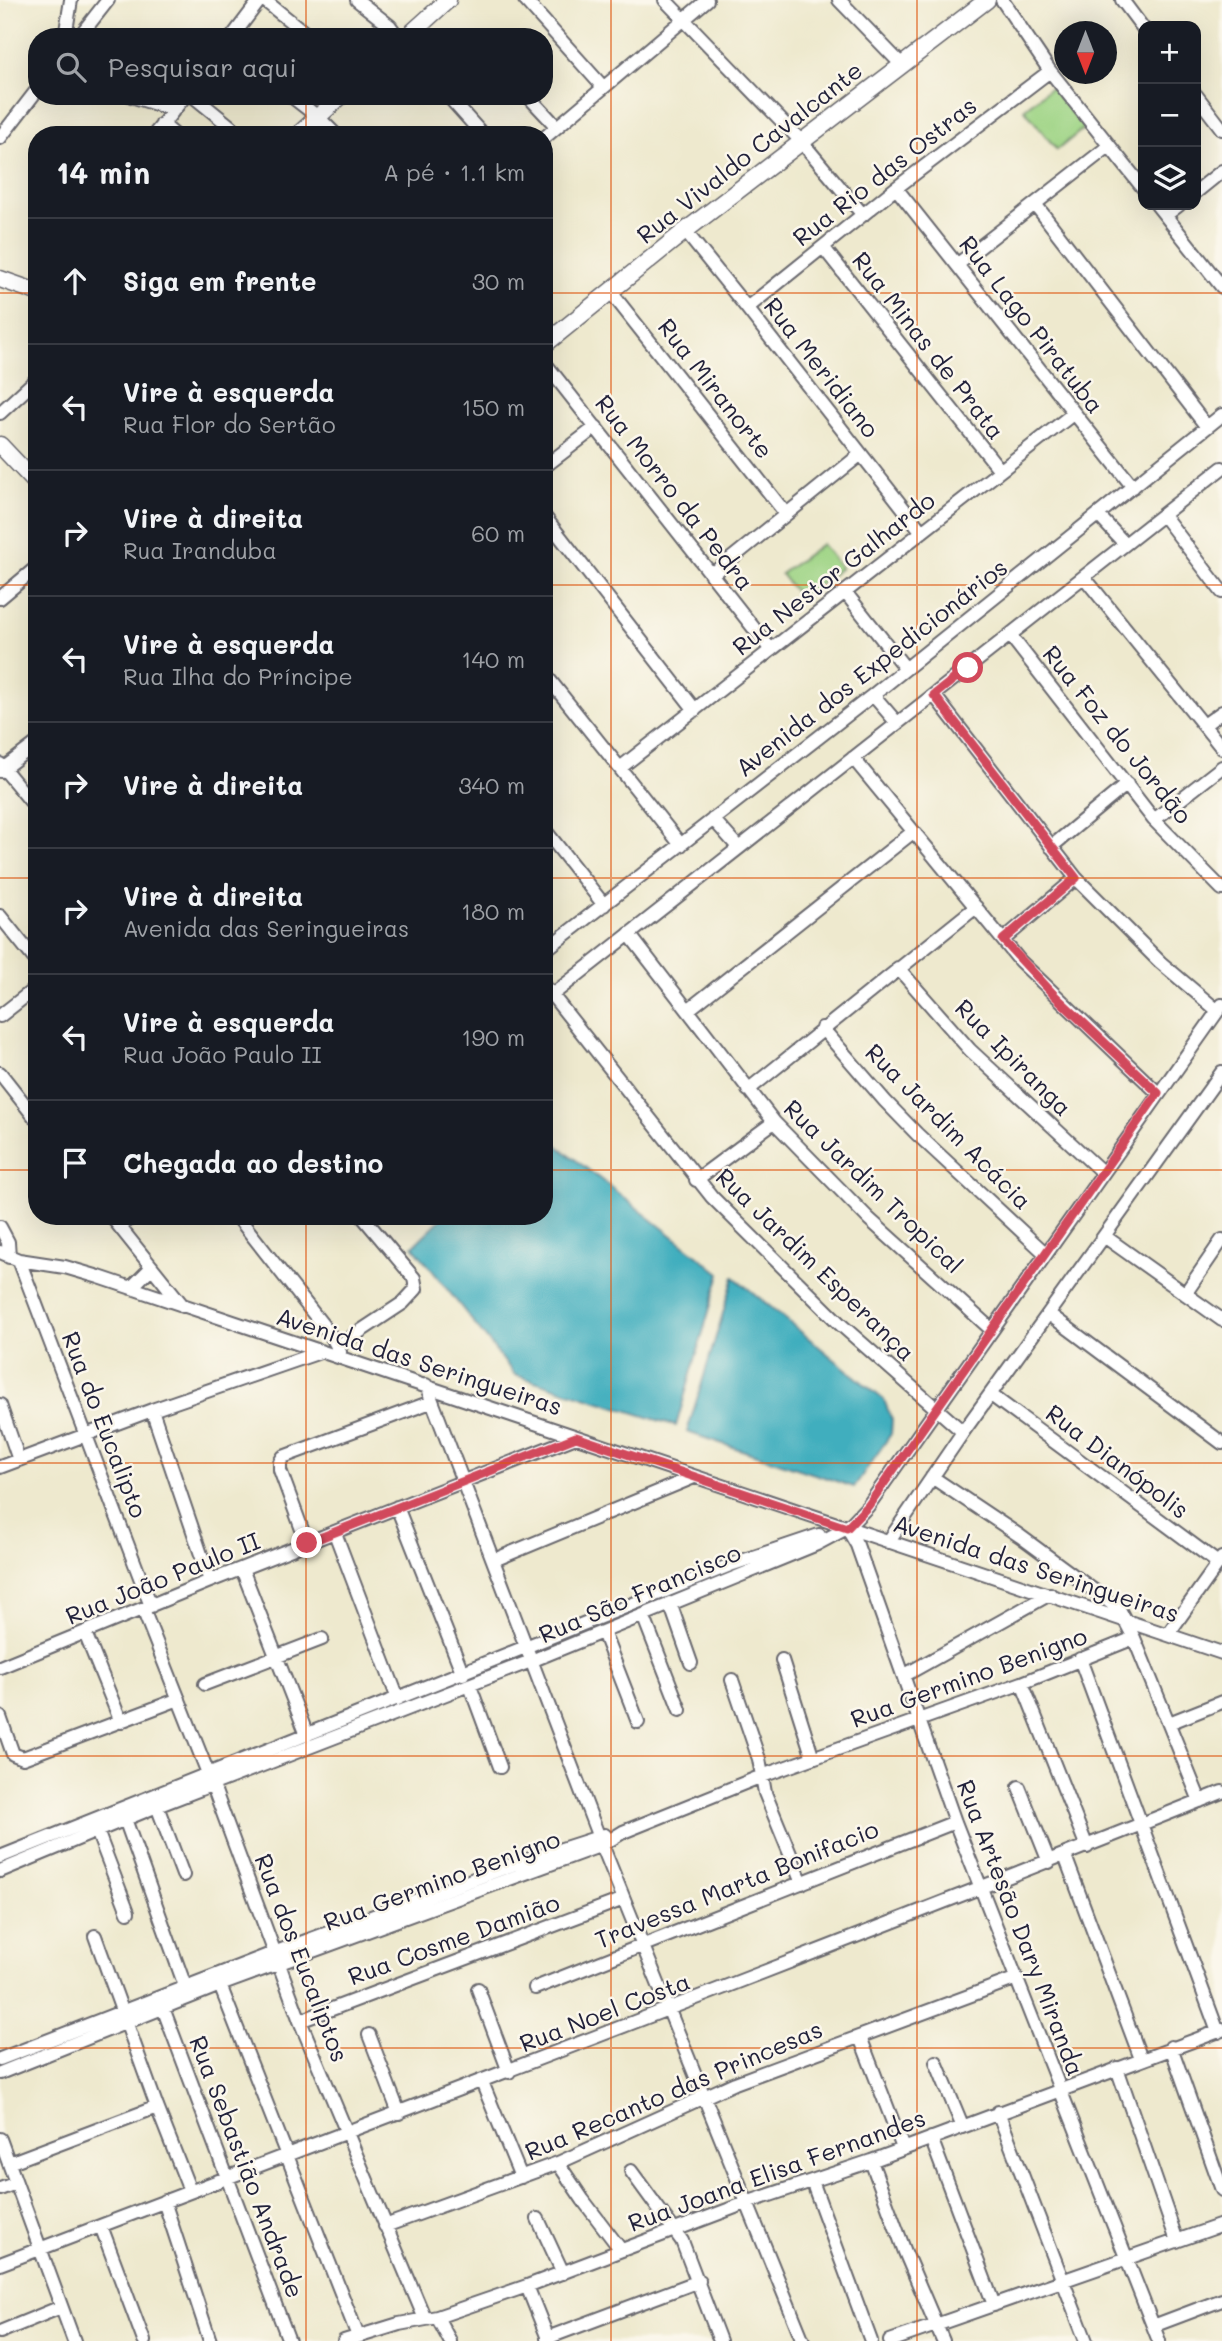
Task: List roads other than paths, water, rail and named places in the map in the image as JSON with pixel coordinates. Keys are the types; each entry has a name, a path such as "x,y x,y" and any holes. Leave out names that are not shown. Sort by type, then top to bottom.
{"main road":[{"path":"417,28 448,0"},
{"name":"Rua Vivaldo Cavalcante","path":"553,338 801,141 987,0"},
{"path":"308,126 331,105"},
{"path":"0,279 28,289"},
{"path":"0,445 28,475"}],"street":[{"path":"66,28 71,0"},
{"path":"86,28 108,0"},
{"path":"239,28 262,0 298,28"},
{"path":"357,0 391,28"},
{"path":"525,0 550,28"},
{"path":"665,0 801,141 863,215"},
{"path":"553,130 707,0"},
{"path":"1002,0 1050,71 1138,182"},
{"path":"1122,0 1138,21"},
{"path":"841,1 901,64"},
{"path":"553,31 603,87"},
{"name":"Rua Rio das Ostras","path":"747,307 896,188 1050,71"},
{"path":"0,138 28,102"},
{"path":"1201,102 1222,129"},
{"path":"159,105 174,110"},
{"path":"161,126 178,105"},
{"path":"204,105 230,126"},
{"path":"303,105 327,126"},
{"path":"455,105 475,126"},
{"path":"536,105 557,127"},
{"path":"958,264 1109,146"},
{"path":"1201,188 1222,171"},
{"name":"Rua Lago Piratuba","path":"896,188 1133,487"},
{"path":"1035,204 1207,427"},
{"path":"1162,210 1222,287"},
{"path":"1166,215 1172,210"},
{"name":"Rua Meridiano","path":"685,232 747,307 922,532"},
{"name":"Rua Minas de Prata","path":"823,247 1000,471"},
{"name":"Rua Miranorte","path":"610,291 786,514"},
{"name":"Rua Morro da Pedra","path":"553,373 771,650"},
{"path":"0,413 28,387"},
{"name":"Rua Nestor Galhardo","path":"620,768 1074,413"},
{"name":"Avenida dos Expedicionários","path":"553,944 873,695 1222,415"},
{"path":"553,460 596,427"},
{"path":"711,575 861,454"},
{"path":"553,987 629,934 1222,468"},
{"path":"1163,514 1222,592"},
{"path":"1098,515 1125,544"},
{"path":"553,528 695,710"},
{"path":"0,598 28,575"},
{"path":"1084,577 1222,748"},
{"path":"845,592 905,668"},
{"name":"Rua Foz do Jordão","path":"1010,635 1154,820 1222,889"},
{"path":"553,684 681,845"},
{"path":"873,695 897,723"},
{"path":"847,1528 868,1506 1220,1008 1160,962 1076,878 934,695"},
{"path":"1205,725 1222,712"},
{"path":"28,749 1,768 28,799"},
{"path":"853,758 1003,940 1055,996 1158,1093"},
{"path":"1154,820 1222,767"},
{"path":"1051,847 1127,784"},
{"path":"713,819 738,847"},
{"path":"688,1010 913,832"},
{"path":"553,840 604,905"},
{"path":"1003,940 1076,878"},
{"path":"748,1090 976,906"},
{"path":"0,916 28,951"},
{"name":"Rua Jardim Tropical","path":"629,934 774,1122 869,1219 992,1330"},
{"name":"Rua Ipiranga","path":"898,968 970,1050 1103,1173"},
{"path":"0,1016 28,994"},
{"name":"Rua Jardim Esperança","path":"553,996 696,1180 774,1261 963,1432"},
{"name":"Rua Jardim Acácia","path":"822,1028 917,1134 1046,1254"},
{"path":"888,1542 963,1432 1222,1072"},
{"path":"0,1073 28,1109"},
{"path":"696,1180 774,1122"},
{"path":"123,1225 120,1227 183,1307"},
{"path":"244,1225 340,1352 403,1303 415,1289 414,1278 370,1225"},
{"name":"Rua do Eucalipto","path":"0,1227 8,1242 5,1255 85,1435 147,1607"},
{"path":"1104,1236 1222,1320"},
{"path":"1185,1294 1222,1240"},
{"name":"Avenida das Seringueiras","path":"5,1255 65,1267 320,1352 340,1352 576,1437 1222,1653"},
{"path":"131,1288 152,1267"},
{"path":"1048,1314 1222,1443"},
{"path":"0,1467 152,1410 320,1352"},
{"path":"426,1385 600,1840 803,2341"},
{"name":"Rua Dianópolis","path":"991,1395 1220,1561"},
{"path":"307,1543 280,1462 283,1457 431,1402"},
{"path":"0,1405 19,1460"},
{"path":"152,1410 210,1581"},
{"name":"Rua João Paulo II","path":"0,1667 576,1437"},
{"path":"494,1560 694,1477"},
{"path":"932,1477 1096,1589 1119,1608 1134,1638 1200,1801"},
{"path":"397,1507 463,1674"},
{"name":"Rua São Francisco","path":"0,1857 470,1686 817,1544 847,1528"},
{"name":"Rua São Francisco","path":"0,1871 157,1806 307,1735 733,1564 814,1536 847,1528"},
{"name":"Rua Artesão Dary Miranda","path":"847,1528 857,1545 905,1675 955,1822 1159,2341"},
{"path":"335,1533 398,1699"},
{"path":"1168,1634 1220,1561"},
{"path":"242,1569 307,1735"},
{"path":"905,1675 1050,1594"},
{"path":"670,1603 691,1663"},
{"name":"Rua dos Eucaliptos","path":"147,1607 300,2021 385,2226 431,2318 450,2341"},
{"path":"643,1615 680,1710"},
{"path":"603,1632 638,1722"},
{"path":"85,1633 121,1721"},
{"name":"Rua Germino Benigno","path":"0,2073 185,1986 278,1958 622,1832 762,1776 1022,1683 1134,1638"},
{"path":"205,1684 322,1639"},
{"path":"782,1660 813,1758"},
{"path":"1080,1660 1220,2031"},
{"path":"732,1680 759,1759 765,1793 802,1883"},
{"path":"1022,1683 1087,1847"},
{"path":"470,1686 500,1767"},
{"path":"0,1717 13,1754 19,1758 179,1699"},
{"path":"1169,1723 1222,1702"},
{"path":"1019,1787 1048,1862"},
{"name":"Rua Noel Costa","path":"0,2264 190,2190 509,2072 1065,1856 1222,1792"},
{"path":"157,1806 183,1875"},
{"path":"125,1819 185,1986"},
{"name":"Travessa Marta Bonifacio","path":"535,1988 955,1822"},
{"path":"97,1831 128,1912"},
{"path":"1065,1856 1141,2059"},
{"name":"Rua Cosme Damião","path":"300,2021 624,1899"},
{"path":"95,1936 190,2190"},
{"name":"Rua Germino Benigno","path":"0,2059 125,2016 163,2008 278,1958"},
{"name":"Rua Recanto das Princesas","path":"385,2226 558,2163 704,2095 1017,1978"},
{"path":"220,1985 358,2336"},
{"path":"478,1989 509,2072"},
{"name":"Rua Sebastião Andrade","path":"163,2008 289,2341"},
{"name":"Rua Joana Elisa Fernandes","path":"344,2341 431,2318 527,2286 746,2203 871,2161 1117,2067 1220,2031"},
{"path":"369,2035 399,2113"},
{"path":"860,2037 903,2148"},
{"path":"1171,2047 1222,2190"},
{"path":"936,2062 962,2125"},
{"path":"1117,2067 1177,2241"},
{"path":"482,2082 521,2177"},
{"path":"9,2163 157,2106"},
{"path":"998,2112 1086,2341"},
{"path":"932,2138 994,2305"},
{"path":"0,2139 74,2341"},
{"path":"871,2161 905,2252 943,2341"},
{"path":"558,2163 621,2250"},
{"path":"631,2171 676,2231 720,2341"},
{"path":"812,2181 871,2341"},
{"path":"0,2189 16,2183"},
{"path":"164,2201 210,2341"},
{"path":"538,2219 563,2273"},
{"path":"890,2341 1222,2225"},
{"path":"101,2226 144,2341"},
{"path":"527,2286 548,2339 698,2281"},
{"path":"1153,2326 1222,2300"},
{"path":"0,2332 61,2307"}],"water":[{"path":"553,1142 720,1273 676,1426 515,1375 413,1246 435,1225 553,1225"},
{"path":"734,1277 884,1400 892,1420 891,1434 854,1487 687,1432"}]}
